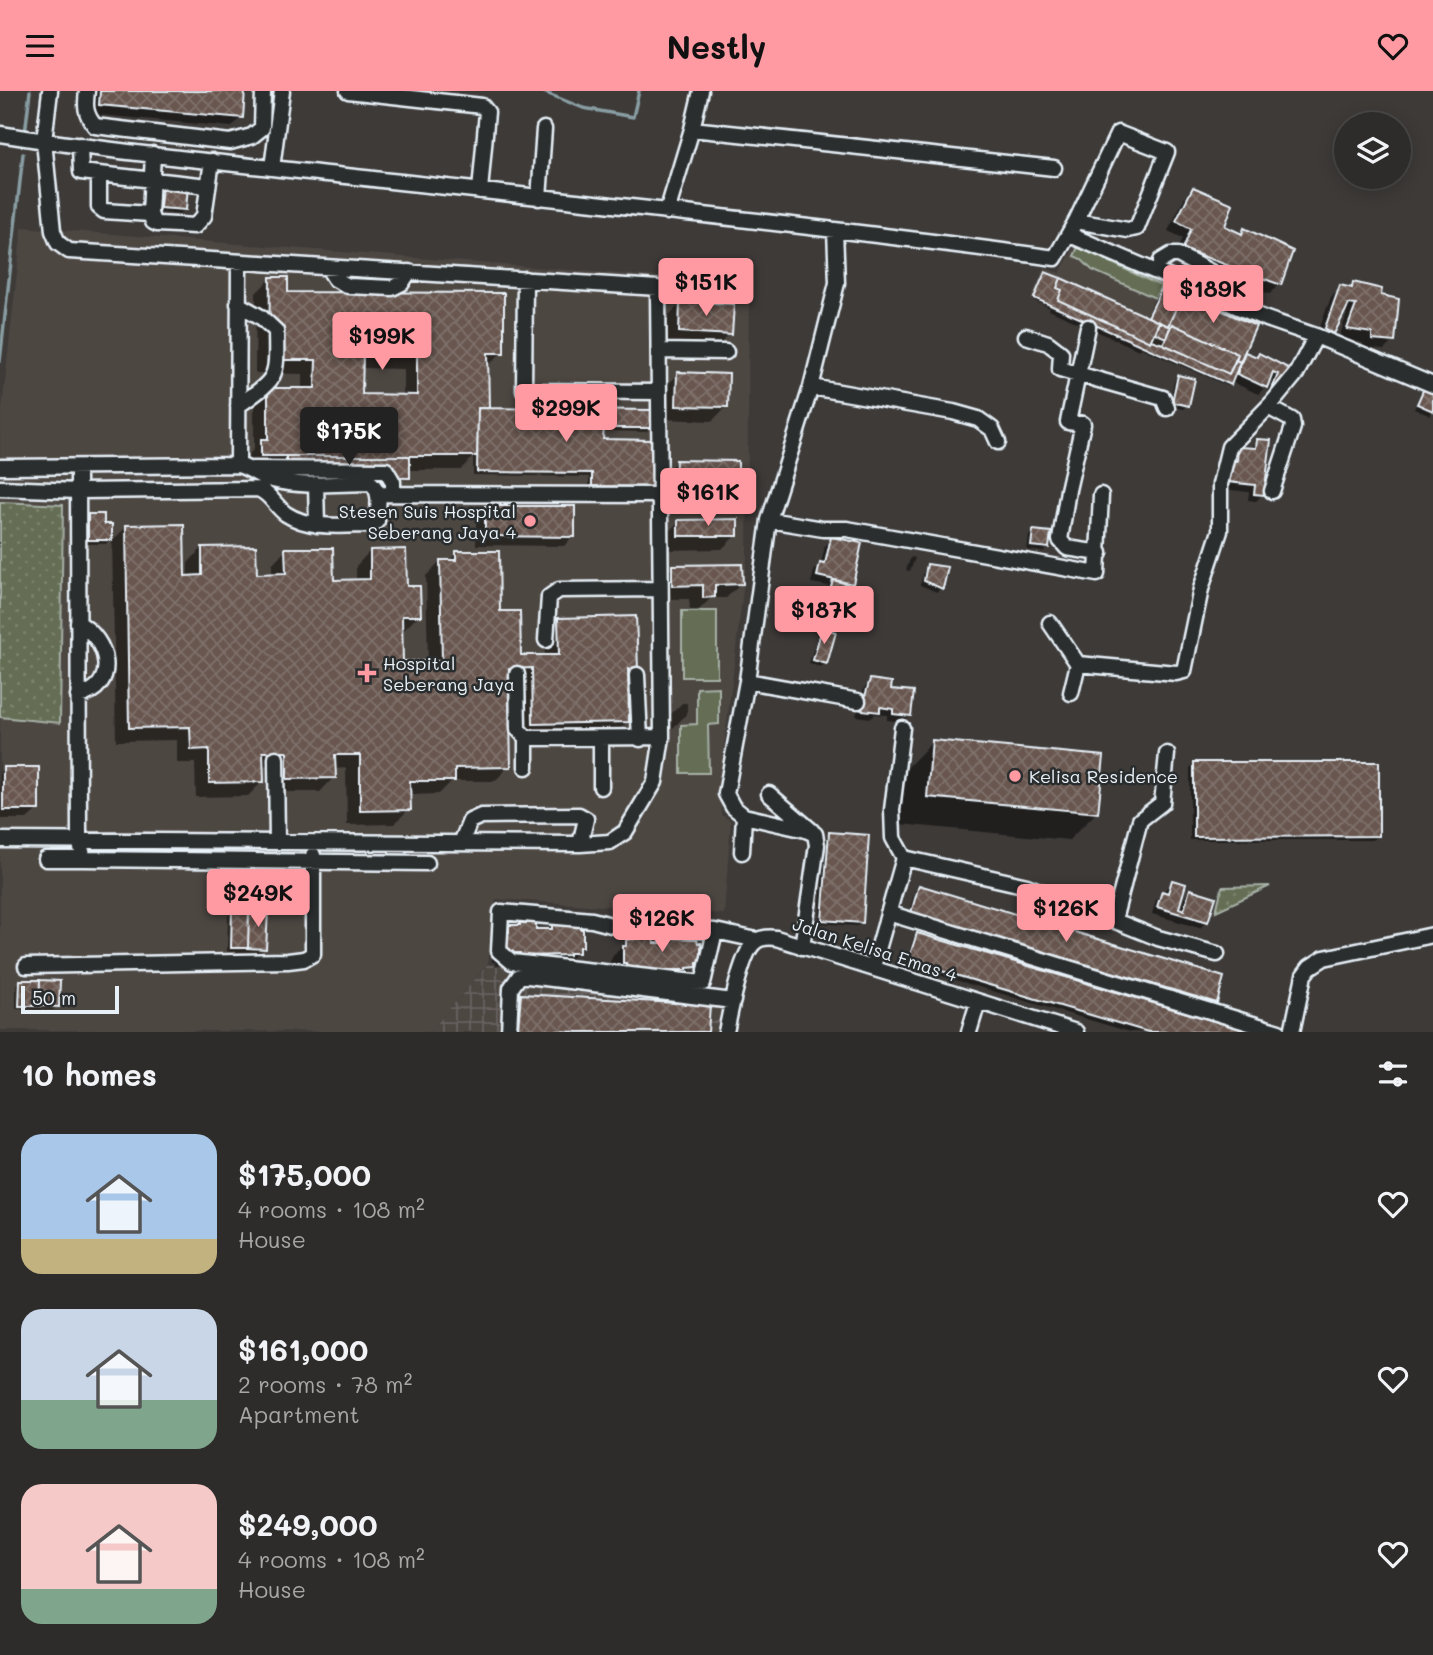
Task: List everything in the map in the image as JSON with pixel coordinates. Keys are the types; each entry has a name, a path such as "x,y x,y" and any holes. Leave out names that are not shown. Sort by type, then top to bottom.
{"street":[{"path":"0,840 610,842 625,832 655,782 662,737 658,288 69,251 58,243 53,231 44,141 50,91"},
{"path":"87,91 87,117 94,126 230,142 252,136 262,128 262,91"},
{"path":"272,168 282,91"},
{"path":"348,91 482,106 487,112 480,191"},
{"path":"667,212 701,91"},
{"path":"538,198 544,129"},
{"path":"692,129 1054,168"},
{"path":"0,134 228,163 835,230 1055,258 1070,235 1076,221 1118,133 1167,152 1137,228 1128,230 1076,221"},
{"path":"228,163 230,142"},
{"path":"80,145 81,172 208,186"},
{"path":"153,154 150,214 153,222 157,224 195,226 204,216 212,161"},
{"path":"99,174 99,207 104,211 150,214"},
{"path":"816,834 806,829 744,816 733,807 726,794 747,681 769,520 811,387 837,283 835,230"},
{"path":"1070,235 1433,385"},
{"path":"1161,261 1171,255 1178,255 1237,286 1243,294 1241,307"},
{"path":"239,263 238,405 245,467"},
{"path":"525,279 524,391 659,392"},
{"path":"238,304 261,317 276,331 277,370 266,386 238,405"},
{"path":"1088,327 1068,422 1083,424 1060,540 1067,548 1100,553"},
{"path":"1078,664 1176,673 1184,671 1201,589 1220,531 1220,484 1229,447 1296,374 1316,336"},
{"path":"1026,337 1048,343 1061,353 1060,369 1076,376 1098,378 1163,398 1167,408"},
{"path":"659,351 726,352"},
{"path":"811,387 953,412 978,419 992,429 998,442"},
{"path":"1268,407 1292,420 1293,427 1272,491"},
{"path":"181,466 181,490"},
{"path":"0,467 181,466 386,470 393,482 377,521 372,525 317,525 302,522 286,514 258,489 78,491 0,488"},
{"path":"78,467 79,840 84,859"},
{"path":"245,467 269,480 316,484 372,483 386,494 659,495"},
{"path":"316,484 317,525"},
{"path":"769,520 823,529 846,529 1097,574 1101,495"},
{"path":"546,640 549,597 559,590 660,589"},
{"path":"79,623 94,635 105,656 103,678 97,688 79,696"},
{"path":"1050,623 1078,664 1071,693"},
{"path":"517,674 517,729 526,738 662,737"},
{"path":"637,675 640,739"},
{"path":"747,681 858,701"},
{"path":"873,967 904,858 893,838 892,810 902,727"},
{"path":"526,738 526,767"},
{"path":"601,739 601,787"},
{"path":"1114,921 1140,820 1162,803 1167,754"},
{"path":"276,758 277,842"},
{"path":"769,795 816,834 817,845 802,947"},
{"path":"461,843 470,821 481,816 579,815 586,819 580,844"},
{"path":"742,852 744,816"},
{"path":"26,966 304,959 313,954 313,842"},
{"path":"904,858 1027,886 1158,938 1216,954"},
{"path":"46,859 427,863"},
{"name":"Jalan Kelisa Emas 4","path":"715,931 704,983 512,962 499,951 500,912 592,920 615,926 715,931 757,940 776,938 1076,1032"},
{"path":"888,913 1279,1032"},
{"path":"1292,1032 1304,975 1310,967 1324,958 1433,935"},
{"path":"726,1032 749,947 757,940"},
{"path":"509,1032 511,988 520,975 733,1001"},
{"path":"969,1032 978,1002"}],"shaded area":[{"name":"Hospital Seberang Jaya","path":"22,227 749,284 747,557 719,789 722,815 731,821 724,914 496,899 488,964 430,1032 0,1030 0,426"},
{"path":"1077,242 1258,321 1231,385 1031,299 1044,268 1060,273"},
{"path":"488,964 725,993 718,1032 430,1032"}],"green space":[{"path":"1078,247 1161,286 1155,298 1092,270 1074,256"},
{"path":"0,502 63,505 60,723 0,717"},
{"path":"682,611 717,611 717,677 682,677"},
{"path":"719,687 719,724 708,725 709,773 681,773 681,725 697,724 697,688"},
{"path":"1270,886 1216,911 1222,887"}],"building":[{"path":"100,91 245,91 243,118 99,105"},
{"path":"162,184 188,186 186,210 160,208"},
{"path":"1193,187 1233,204 1225,226 1242,234 1244,228 1293,251 1281,285 1183,249 1191,229 1176,221"},
{"path":"1045,272 1061,278 1057,288 1062,290 1058,300 1229,374 1236,360 1240,362 1231,385 1034,298"},
{"path":"270,277 288,277 288,292 504,293 504,353 488,353 489,408 478,408 477,456 261,456 261,439 268,439 268,388 315,388 316,360 269,360","holes":["363,354 417,355 417,395 362,394"]},
{"path":"1061,278 1159,322 1150,342 1058,300 1062,290 1057,288"},
{"path":"1353,282 1382,289 1381,295 1399,299 1395,342 1372,340 1372,333 1347,329 1356,305 1349,304 1334,334 1325,328 1340,285 1352,288"},
{"path":"1164,284 1183,293 1168,326 1148,317"},
{"path":"1183,293 1256,326 1240,362 1236,360 1238,354 1172,324 1168,326"},
{"path":"680,301 734,304 732,335 679,332"},
{"path":"1159,322 1170,327 1166,338 1155,333"},
{"path":"1172,324 1238,354 1229,374 1163,344"},
{"path":"1245,352 1257,357 1259,353 1292,370 1273,395 1270,394 1278,374 1273,372 1267,388 1237,374"},
{"path":"677,372 729,374 728,407 676,406"},
{"path":"1178,375 1195,379 1189,406 1172,402"},
{"path":"1425,386 1433,389 1433,411 1417,404"},
{"path":"478,408 652,410 652,428 604,428 603,439 652,440 652,487 592,486 592,473 477,472"},
{"path":"1257,439 1271,440 1264,495 1254,494 1255,485 1228,482 1231,460 1237,461 1238,447 1256,448"},
{"path":"286,456 410,456 410,478 286,476"},
{"path":"676,460 738,461 738,480 675,479"},
{"name":"Stesen Suis Hospital Seberang Jaya 4","path":"485,506 575,506 575,537 485,536"},
{"path":"88,514 104,514 104,524 112,524 112,540 88,540"},
{"path":"738,519 738,536 678,536 678,520"},
{"path":"184,524 185,576 202,575 202,547 256,546 257,574 286,573 285,548 333,548 334,580 370,579 370,550 406,549 407,586 420,586 421,616 402,616 403,661 442,661 440,560 456,560 456,551 499,551 500,611 520,611 521,655 559,655 558,618 636,616 638,669 628,669 629,722 533,724 532,668 509,669 511,767 455,768 455,781 410,781 411,810 360,811 360,755 335,755 336,778 287,779 287,752 263,752 264,782 209,783 209,749 191,750 190,727 129,728 126,525"},
{"path":"1033,530 1051,532 1049,548 1031,546"},
{"path":"831,537 862,543 853,584 817,576 820,563 825,564"},
{"path":"742,564 743,584 715,585 715,597 703,598 703,585 672,586 672,565"},
{"path":"927,564 948,567 943,589 924,581"},
{"path":"833,580 847,584 838,619 823,615"},
{"path":"822,628 836,632 827,664 813,660"},
{"path":"870,679 892,682 891,689 914,691 911,716 893,714 893,709 880,707 880,712 861,710"},
{"name":"Kelisa Residence","path":"932,740 1104,756 1098,813 927,797"},
{"path":"1194,762 1379,762 1379,836 1194,837"},
{"path":"3,767 39,767 39,810 3,810"},
{"path":"829,832 869,835 863,923 822,920"},
{"path":"1172,880 1186,884 1179,908 1184,910 1190,889 1216,897 1208,922 1157,907 1162,891 1168,893"},
{"path":"919,885 1224,977 1217,1003 911,913"},
{"path":"232,909 249,910 248,948 231,948"},
{"path":"249,910 268,910 266,949 248,948"},
{"path":"536,923 536,929 552,929 552,923 580,925 580,929 583,929 583,947 579,947 579,953 569,955 520,956 520,953 509,953 509,949 506,949 505,932 509,932 509,925"},
{"path":"917,933 1251,1032 1148,1032 908,961"},
{"path":"653,937 654,943 670,943 670,938 697,939 698,943 701,943 701,962 697,962 697,967 687,970 638,970 638,967 627,967 626,963 623,963 623,946 626,946 626,940"},
{"path":"20,980 40,980 39,1006 19,1006"},
{"path":"40,980 60,981 59,1007 39,1006"},
{"path":"521,994 710,1005 708,1032 518,1029"}],"waterway":[{"path":"25,134 30,91"},
{"path":"541,91 583,108 633,117 639,91"},
{"path":"0,361 23,154"}],"place":[{"name":"Stesen Suis Hospital Seberang Jaya 4","path":"530,521"},
{"name":"Hospital Seberang Jaya","path":"367,673"},
{"name":"Kelisa Residence","path":"1015,776"}]}
